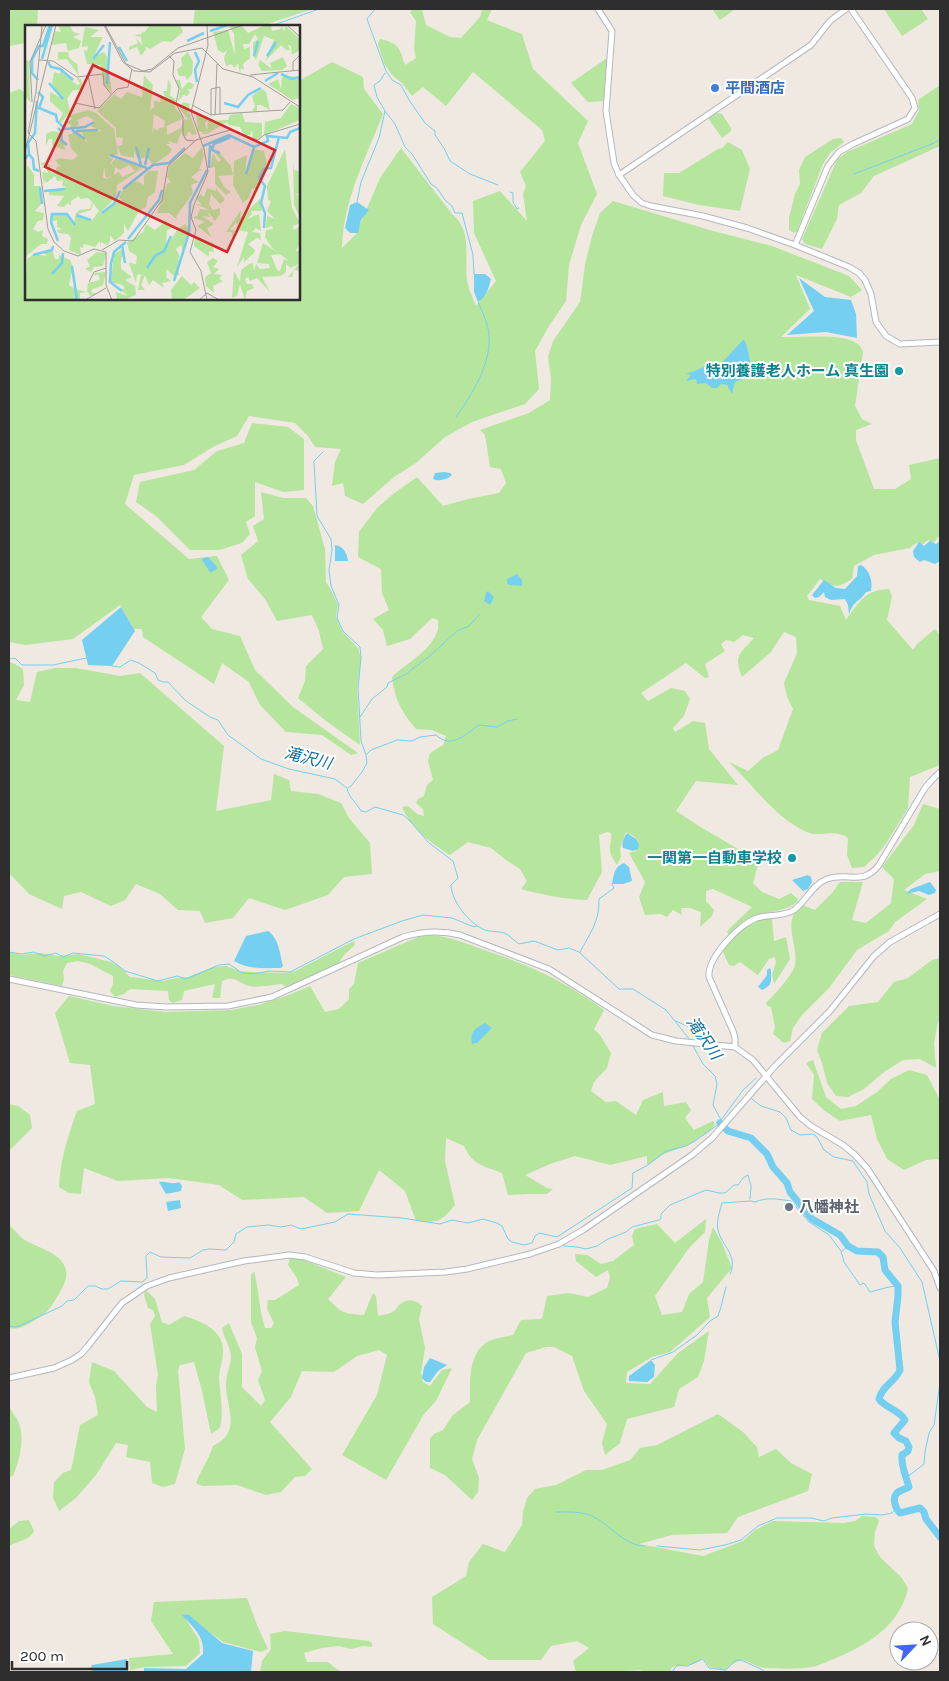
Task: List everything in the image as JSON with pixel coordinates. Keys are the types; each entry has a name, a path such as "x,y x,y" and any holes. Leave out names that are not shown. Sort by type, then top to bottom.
{"street":[{"path":"598,9 612,31 606,111 614,163 619,175 632,195 642,203 650,206 703,216 795,244 849,267 859,273 865,280 871,294 876,322 880,330 893,341 911,345 940,342"},
{"path":"619,175 811,45 830,21 846,9"},
{"path":"795,244 833,158 853,144 908,119 915,108 912,98 851,9"},
{"path":"735,1047 733,1031 709,977 708,971 716,955 741,926 749,920 792,912 817,885 826,879 837,876 854,878 870,874 879,865 925,788 940,772"},
{"path":"9,1378 54,1368 72,1360 81,1354 122,1303 147,1286 168,1278 275,1256 289,1255 305,1257 354,1273 378,1275 446,1272 467,1269 545,1250 559,1244 583,1230 692,1155 719,1131 744,1100 830,1011 874,956 890,942 940,914"},
{"path":"9,979 136,1005 166,1007 228,1006 272,997 403,937 432,931 460,936 549,969 652,1035 676,1041 735,1047 753,1060 800,1117 811,1126 843,1145 866,1168 934,1271 940,1288"}],"green space":[{"path":"9,9 38,9 37,25 25,25 25,43 9,46"},
{"path":"195,9 313,9 267,25 193,25"},
{"path":"413,9 422,9 426,25 450,37 461,38 480,17 482,9 492,9 487,20 522,34 533,69 588,121 578,143 597,194 581,225 569,265 566,301 535,351 539,389 525,404 472,422 445,437 416,463 394,477 363,504 345,496 343,483 332,486 335,462 341,449 315,447 308,436 295,423 249,416 237,436 213,447 184,465 134,475 125,504 189,559 217,556 229,580 201,617 212,629 240,636 255,670 293,707 358,753 351,755 322,735 286,732 260,705 249,682 222,663 214,684 143,637 142,629 134,629 120,605 73,639 26,645 9,642 9,93 20,89 25,93 25,300 300,300 300,80 332,62 363,77 364,89 383,114 351,196 346,213 342,248 356,234 380,178 401,148 463,228 466,245 467,280 476,306 496,281 474,233 473,201 500,191 527,221 523,194 526,186 520,172 545,141 542,130 473,72 446,106 423,87 412,96 402,83 392,75 384,63 378,44 380,39 395,45 400,51 405,65 416,58 414,48 416,21 410,12"},
{"path":"712,9 733,9 734,10 720,20"},
{"path":"884,9 921,9 928,19 902,36"},
{"path":"607,58 604,101 588,102 571,83"},
{"path":"940,85 940,146 874,176 861,193 839,205 837,219 822,249 805,244 802,239 837,160 847,152 912,124 919,111 918,100"},
{"path":"717,113 722,114 731,128 731,131 722,138 708,118"},
{"path":"841,138 844,142 830,153 823,164 797,231 794,233 789,230 789,218 795,194 800,184 799,170 805,157 833,139"},
{"path":"728,142 742,150 750,169 740,211 699,205 663,196 664,173 679,173 722,148"},
{"path":"613,201 713,231 772,246 849,276 862,290 851,297 796,275 810,309 781,337 822,336 844,338 859,345 863,352 855,406 862,419 872,424 856,430 856,440 874,489 895,489 911,479 909,465 940,458 940,535 933,543 928,540 922,545 916,543 910,548 874,555 854,566 852,579 836,586 820,579 807,596 809,600 840,606 846,620 868,594 874,591 889,589 892,596 887,620 913,650 917,644 935,629 940,636 940,765 910,777 908,808 887,842 864,867 852,868 847,855 848,838 832,833 812,834 795,826 765,801 729,762 748,771 764,757 778,750 793,709 787,697 784,683 797,653 796,637 784,632 771,652 742,677 738,664 739,655 754,638 743,635 734,642 726,640 721,644 725,651 705,664 709,677 705,678 686,663 641,693 648,701 671,688 685,691 690,699 684,716 673,728 675,732 693,721 705,723 709,749 738,785 696,781 676,811 759,861 753,883 762,892 779,899 791,893 798,899 792,906 748,919 729,935 727,932 730,928 752,907 713,889 706,891 706,901 714,910 712,916 700,927 701,912 690,908 681,908 682,915 673,910 667,917 661,914 645,915 639,897 645,882 629,853 636,851 639,843 635,837 626,832 620,848 621,857 617,865 610,851 611,833 607,832 599,835 602,872 587,900 570,899 521,889 527,881 520,869 491,848 468,842 450,855 429,841 416,829 402,807 408,806 417,814 424,816 423,809 416,803 418,799 424,796 427,785 433,780 428,761 430,753 443,745 446,736 432,730 416,729 399,705 392,677 429,646 438,631 438,620 432,618 410,639 387,646 383,630 373,619 389,610 382,593 381,569 358,557 359,532 377,508 417,477 443,506 499,493 506,483 501,469 490,467 485,435 480,430 529,413 550,400 551,378 548,357 553,341 580,302 585,265 592,236 600,213"},
{"path":"252,423 288,427 304,439 304,490 283,492 255,482 255,516 246,522 250,534 242,543 219,550 190,550 156,516 136,502 140,482 194,470 217,451 244,443"},
{"path":"261,492 283,498 306,498 313,506 325,549 326,582 338,605 336,617 342,631 358,648 361,658 357,688 360,745 298,698 305,681 306,666 323,649 319,631 312,615 277,621 265,599 248,579 241,555 258,541 253,526 264,519"},
{"path":"9,662 23,669 24,685 16,700 30,702 37,672 55,668 76,668 120,676 140,673 224,746 216,811 271,800 274,774 289,780 291,791 318,794 341,803 349,818 370,843 372,874 344,877 328,895 285,910 249,898 233,918 205,923 200,911 178,910 160,894 136,884 125,900 111,906 81,892 64,896 62,909 29,894 9,873"},
{"path":"923,804 940,809 940,871 925,874 904,890 927,899 895,922 889,931 857,950 829,988 801,1016 793,1028 790,1041 784,1043 773,1034 775,1026 771,1007 767,1006 766,1003 794,969 796,957 791,925 796,911 803,905 815,910 840,882 863,882 852,920 866,923 891,903 894,879 882,867 914,825"},
{"path":"772,919 774,941 786,937 790,959 774,984 772,975 776,962 775,957 769,959 758,975 740,962 734,966 729,965 722,950 749,922"},
{"path":"431,935 459,941 533,969 576,991 604,1010 594,1029 611,1053 607,1068 594,1082 591,1091 606,1102 616,1101 636,1115 643,1100 663,1092 664,1106 686,1102 691,1110 685,1118 694,1130 713,1121 715,1124 709,1132 688,1145 664,1154 647,1165 647,1156 610,1165 575,1156 525,1175 547,1188 553,1189 547,1194 508,1195 502,1173 479,1164 471,1157 464,1146 446,1138 445,1161 455,1205 442,1218 429,1222 416,1221 405,1191 379,1170 359,1211 327,1213 304,1197 242,1200 219,1185 169,1178 118,1181 84,1168 81,1194 69,1193 59,1187 63,1158 77,1111 95,1104 90,1065 70,1063 55,1013 69,996 113,1006 165,1012 231,1010 258,1005 310,986 325,1012 339,1009 349,999 349,989 354,984 358,963 418,937"},
{"path":"354,941 355,945 344,955 338,964 293,985 286,987 282,984 252,987 233,979 226,979 222,981 220,998 212,998 215,984 184,991 182,1000 172,1003 169,1000 168,991 130,989 124,994 115,997 110,991 113,984 113,976 90,964 78,961 67,963 63,971 64,979 62,986 9,975 9,952 21,955 41,953 59,956 79,954 111,962 119,966 130,977 163,981 188,977 213,967 226,966 240,971 286,973 295,971"},
{"path":"940,958 940,1020 934,1043 936,1068 920,1059 903,1060 884,1072 864,1089 848,1097 836,1096 827,1083 817,1050 822,1033 849,1006 878,1002 894,982 908,978 932,960"},
{"path":"813,1060 826,1097 841,1109 856,1106 877,1092 891,1079 909,1070 927,1075 940,1100 940,1163 938,1159 926,1160 904,1170 887,1159 877,1139 871,1115 840,1121 825,1111 812,1099 814,1075 806,1063"},
{"path":"9,1104 18,1106 30,1115 32,1128 9,1151"},
{"path":"706,1219 705,1232 689,1248 655,1296 662,1315 682,1312 689,1294 703,1282 709,1240 713,1227 732,1268 707,1298 710,1317 670,1352 652,1357 627,1372 626,1383 650,1384 678,1353 709,1331 704,1361 698,1377 679,1389 674,1407 627,1419 620,1443 605,1455 602,1443 607,1424 584,1391 572,1356 554,1347 546,1347 526,1353 477,1440 472,1459 479,1478 478,1492 472,1500 445,1475 430,1468 430,1439 434,1434 443,1430 453,1415 470,1402 472,1368 477,1352 482,1346 489,1341 513,1335 521,1320 542,1319 547,1296 568,1293 588,1297 607,1288 610,1278 608,1270 596,1277 576,1261 575,1254 587,1255 601,1264 613,1261 634,1245 632,1236 635,1229 657,1224 675,1243"},
{"path":"9,1225 23,1239 61,1260 66,1272 64,1284 48,1310 30,1323 15,1329 9,1328"},
{"path":"290,1258 302,1259 346,1277 328,1299 344,1312 364,1315 373,1293 376,1296 378,1316 392,1312 405,1301 411,1300 422,1306 419,1319 425,1348 421,1373 423,1382 430,1386 442,1370 452,1368 436,1401 424,1414 386,1480 342,1455 377,1395 387,1355 379,1350 357,1356 334,1372 302,1371 291,1397 270,1422 312,1469 305,1476 295,1477 281,1492 266,1495 237,1485 202,1486 196,1483 213,1446 227,1434 231,1421 226,1384 231,1354 222,1328 229,1323 242,1354 242,1387 261,1406 265,1400 258,1380 262,1371 255,1347 257,1338 251,1322 251,1275 254,1271 265,1328 271,1328 274,1323 267,1309 268,1300 275,1300 299,1285 297,1278 288,1265"},
{"path":"147,1291 155,1299 162,1322 169,1325 184,1316 204,1324 216,1332 220,1338 223,1352 219,1378 222,1410 220,1428 211,1434 194,1362 180,1365 178,1370 185,1449 175,1484 163,1487 152,1483 150,1462 126,1457 128,1445 116,1443 96,1475 76,1498 59,1511 53,1498 54,1482 63,1473 71,1470 80,1425 98,1415 95,1397 89,1382 92,1362 114,1371 147,1407 157,1412 156,1386 158,1375 150,1324 155,1316 153,1310 148,1308 144,1295"},
{"path":"9,1405 20,1426 22,1440 16,1469 13,1476 9,1477"},
{"path":"718,1414 743,1432 757,1447 759,1457 776,1449 791,1463 812,1474 808,1491 738,1517 727,1533 672,1535 639,1544 703,1556 743,1541 755,1530 773,1521 844,1523 855,1521 862,1516 876,1517 879,1521 875,1532 874,1546 880,1557 901,1577 908,1588 898,1613 892,1621 889,1621 889,1624 870,1640 817,1666 789,1669 766,1668 743,1660 732,1664 725,1670 710,1667 703,1658 694,1664 672,1667 670,1672 639,1670 576,1672 573,1661 589,1648 577,1641 551,1646 541,1660 489,1660 433,1624 432,1597 466,1576 469,1562 483,1544 505,1552 522,1525 527,1498 535,1489 556,1485 586,1470 602,1470 630,1460 640,1448 657,1445"},
{"path":"29,1520 34,1531 32,1534 9,1546 9,1529 19,1521"},
{"path":"247,1598 268,1649 261,1652 223,1642 182,1613 199,1640 200,1653 186,1666 145,1667 130,1670 129,1658 173,1654 151,1621 154,1602"},
{"path":"285,1631 369,1641 372,1643 372,1647 363,1646 351,1649 338,1646 304,1653 307,1662 328,1662 343,1672 260,1672 262,1661 271,1649 270,1634"}],"water":[{"path":"357,202 369,210 361,220 358,233 350,233 345,228 350,205"},
{"path":"474,274 485,274 491,279 485,295 478,302 474,292"},
{"path":"799,278 825,297 851,300 856,314 857,338 826,332 787,335 814,311"},
{"path":"743,340 745,341 749,356 749,371 747,376 735,382 732,394 727,385 721,384 717,388 712,388 706,383 697,384 696,379 686,381 691,375 686,374 707,366 718,367"},
{"path":"444,472 452,475 443,480 433,479 435,473"},
{"path":"930,541 936,544 940,541 940,561 935,564 924,560 920,562 914,557 913,551 919,542 924,546"},
{"path":"335,545 343,549 348,561 335,561"},
{"path":"208,557 217,567 212,572 210,572 202,560"},
{"path":"861,565 870,576 871,591 866,592 854,604 849,615 845,599 831,600 825,597 824,592 815,598 812,595 824,580 836,588 845,589 857,576 858,566"},
{"path":"517,574 522,580 522,586 509,585 507,579"},
{"path":"488,591 494,597 490,605 484,601"},
{"path":"121,607 135,631 112,666 88,665 82,640"},
{"path":"627,833 636,839 639,844 638,849 633,851 623,848 623,840"},
{"path":"624,863 629,867 632,881 623,884 612,884 616,869"},
{"path":"808,875 811,877 812,882 808,889 803,891 792,880"},
{"path":"930,882 936,890 935,893 929,895 919,891 906,894 911,889"},
{"path":"268,931 275,938 283,966 281,968 251,967 234,961 246,936"},
{"path":"770,968 771,982 762,990 758,987"},
{"path":"485,1023 492,1028 477,1043 472,1044 474,1031"},
{"path":"159,1182 179,1182 182,1186 181,1191 166,1194"},
{"path":"180,1200 181,1208 168,1211 166,1202"},
{"path":"430,1358 447,1365 438,1371 430,1382 426,1382 422,1378 424,1367"},
{"path":"651,1360 655,1365 654,1377 647,1382 629,1381 629,1376"},
{"path":"181,1614 189,1615 222,1643 253,1651 251,1672 144,1672 144,1668 186,1669 203,1654 200,1637"},
{"path":"127,1659 128,1672 94,1672 90,1669 92,1665"}],"waterway":[{"path":"274,25 319,9"},
{"path":"375,9 367,19 386,71 392,80 401,85 425,123 435,131 435,135 450,161 470,174 498,185"},
{"path":"357,202 361,182 379,138 385,111 377,97 374,85 380,81 385,73"},
{"path":"385,111 395,124 405,147 412,154 431,184 437,188 445,200 452,206 455,213 462,213 473,255 474,274"},
{"path":"854,174 940,139"},
{"path":"510,192 513,193 513,202 517,209 519,208"},
{"path":"456,417 474,389 487,358 489,332 478,302"},
{"path":"323,452 314,461 317,516 331,539 332,550 329,570 331,586 339,605 337,618 343,631 360,647 361,658 358,688 361,741 367,763 348,788"},
{"path":"360,717 372,699 387,687 388,683 406,674 431,655 457,631 469,626 480,614"},
{"name":"滝沢川","path":"9,659 15,658 22,665 53,665 86,658"},
{"name":"滝沢川","path":"112,666 120,667 131,660 139,663 155,673 158,680 168,682 186,701 210,717 218,720 228,735 261,759 289,769 335,779 347,788 361,811 366,812 375,807 403,815 429,843 453,861 458,878 451,885 454,898 473,923 485,930 502,932 519,944 534,941 558,950 569,948 579,952 619,989 633,989 666,1010 690,1040"},
{"path":"367,754 371,750 397,740 412,741 420,737 436,735 447,741 453,741 479,725 497,727 517,719"},
{"path":"580,952 596,920 599,899 614,888 612,884"},
{"path":"9,952 21,954 34,952 44,956 56,953 63,957 73,953 104,956 125,971 158,981 177,976 186,979 219,965 229,964 242,973 290,972 354,939 423,915 452,918 474,927 477,926"},
{"path":"676,1021 700,1032 712,1041"},
{"path":"9,1326 19,1326 62,1306 67,1301 74,1300 88,1286 108,1289 121,1281 142,1282 147,1278 146,1256 150,1252 161,1257 190,1258 203,1250 226,1250 234,1242 236,1234 247,1227 269,1225 281,1227 291,1225 301,1229 335,1222 348,1214 402,1218 440,1224 452,1220 468,1223 483,1219 502,1226 508,1239 524,1245 532,1243 535,1236 539,1233 557,1237 632,1188 633,1173 648,1165 666,1151 686,1146 695,1141 720,1123 721,1120 713,1105 717,1084 715,1076 703,1064 692,1044"},
{"path":"721,1120 743,1090 756,1078"},
{"path":"752,1099 761,1106 780,1112 786,1118 791,1130 800,1135 813,1134 817,1137 824,1150 834,1157 853,1161 867,1182 869,1194 885,1231 900,1248 922,1282 940,1361"},
{"name":"滝沢川","path":"720,1123 728,1131 751,1138 767,1154 773,1167 787,1183 790,1192 812,1219 840,1235 848,1246 857,1251 878,1252 883,1257 885,1270 898,1286 895,1322 900,1370 879,1399 900,1414 905,1420 894,1433 906,1441 909,1447 908,1451 902,1455 903,1467 909,1487 895,1495 895,1503 900,1513 920,1508 940,1537"},
{"path":"563,1244 564,1246 586,1249 597,1246 608,1239 626,1232 632,1227 661,1219 661,1214 670,1205 706,1190 725,1193 734,1185 738,1185 748,1175 751,1186 750,1199"},
{"path":"730,1274 732,1268 731,1256 718,1227 718,1216 722,1203 777,1199 791,1201 809,1222 829,1235 841,1251 844,1262 860,1285 864,1283 870,1292 898,1286"},
{"name":"滝沢川","path":"842,1251 848,1246"},
{"path":"651,1360 673,1352 697,1335 710,1321 718,1316 726,1287"},
{"path":"906,1478 924,1464 929,1433 934,1425 940,1383"},
{"path":"657,1546 700,1550 741,1540 758,1526 777,1518 811,1518 824,1521 832,1518 866,1514 882,1515 892,1513 896,1509"},
{"path":"556,1512 575,1512 589,1515 624,1539 644,1546"},
{"path":"672,1672 677,1665 687,1666 703,1659 709,1668 726,1670 736,1660 741,1660 765,1672"}],"place":[{"name":"平間酒店","path":"715,88"},
{"name":"特別養護老人ホーム 真生園","path":"899,371"},
{"name":"一関第一自動車学校","path":"792,858"},
{"name":"八幡神社","path":"789,1207"}]}
